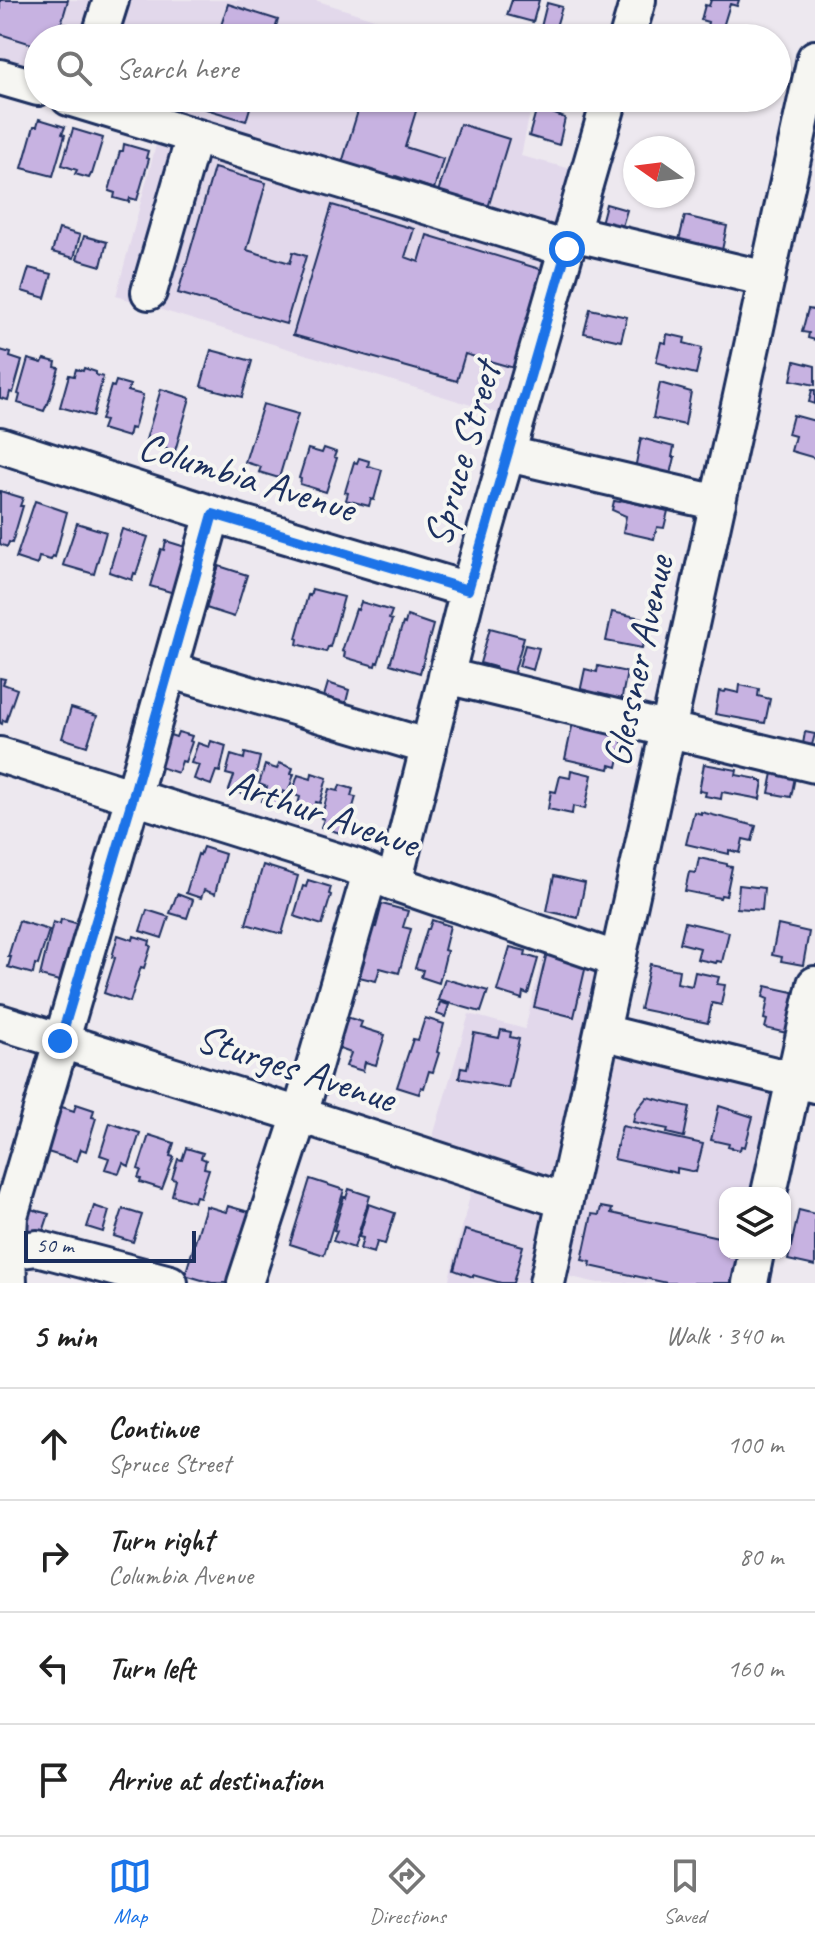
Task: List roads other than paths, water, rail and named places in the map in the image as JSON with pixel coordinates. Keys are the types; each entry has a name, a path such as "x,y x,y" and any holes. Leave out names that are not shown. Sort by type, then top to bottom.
{"street":[{"path":"103,24 111,0"},
{"path":"631,24 638,0"},
{"name":"Glessner Avenue","path":"547,1283 815,58"},
{"path":"0,77 24,84"},
{"path":"118,112 569,241 767,279"},
{"name":"Spruce Street","path":"245,1283 300,1115 429,747 468,590 606,112"},
{"path":"149,292 194,136"},
{"name":"Columbia Avenue","path":"0,445 213,514 468,590"},
{"path":"508,454 718,503"},
{"path":"8,1267 10,1216 213,514"},
{"path":"169,670 429,747"},
{"path":"446,676 815,765"},
{"name":"Arthur Avenue","path":"0,755 382,878 618,960"},
{"path":"771,1187 804,1082 815,984"},
{"name":"Sturges Avenue","path":"0,1022 565,1201"},
{"path":"602,1032 804,1082"},
{"path":"8,1267 37,1248 170,1283"},
{"path":"750,1283 755,1259"}]}
